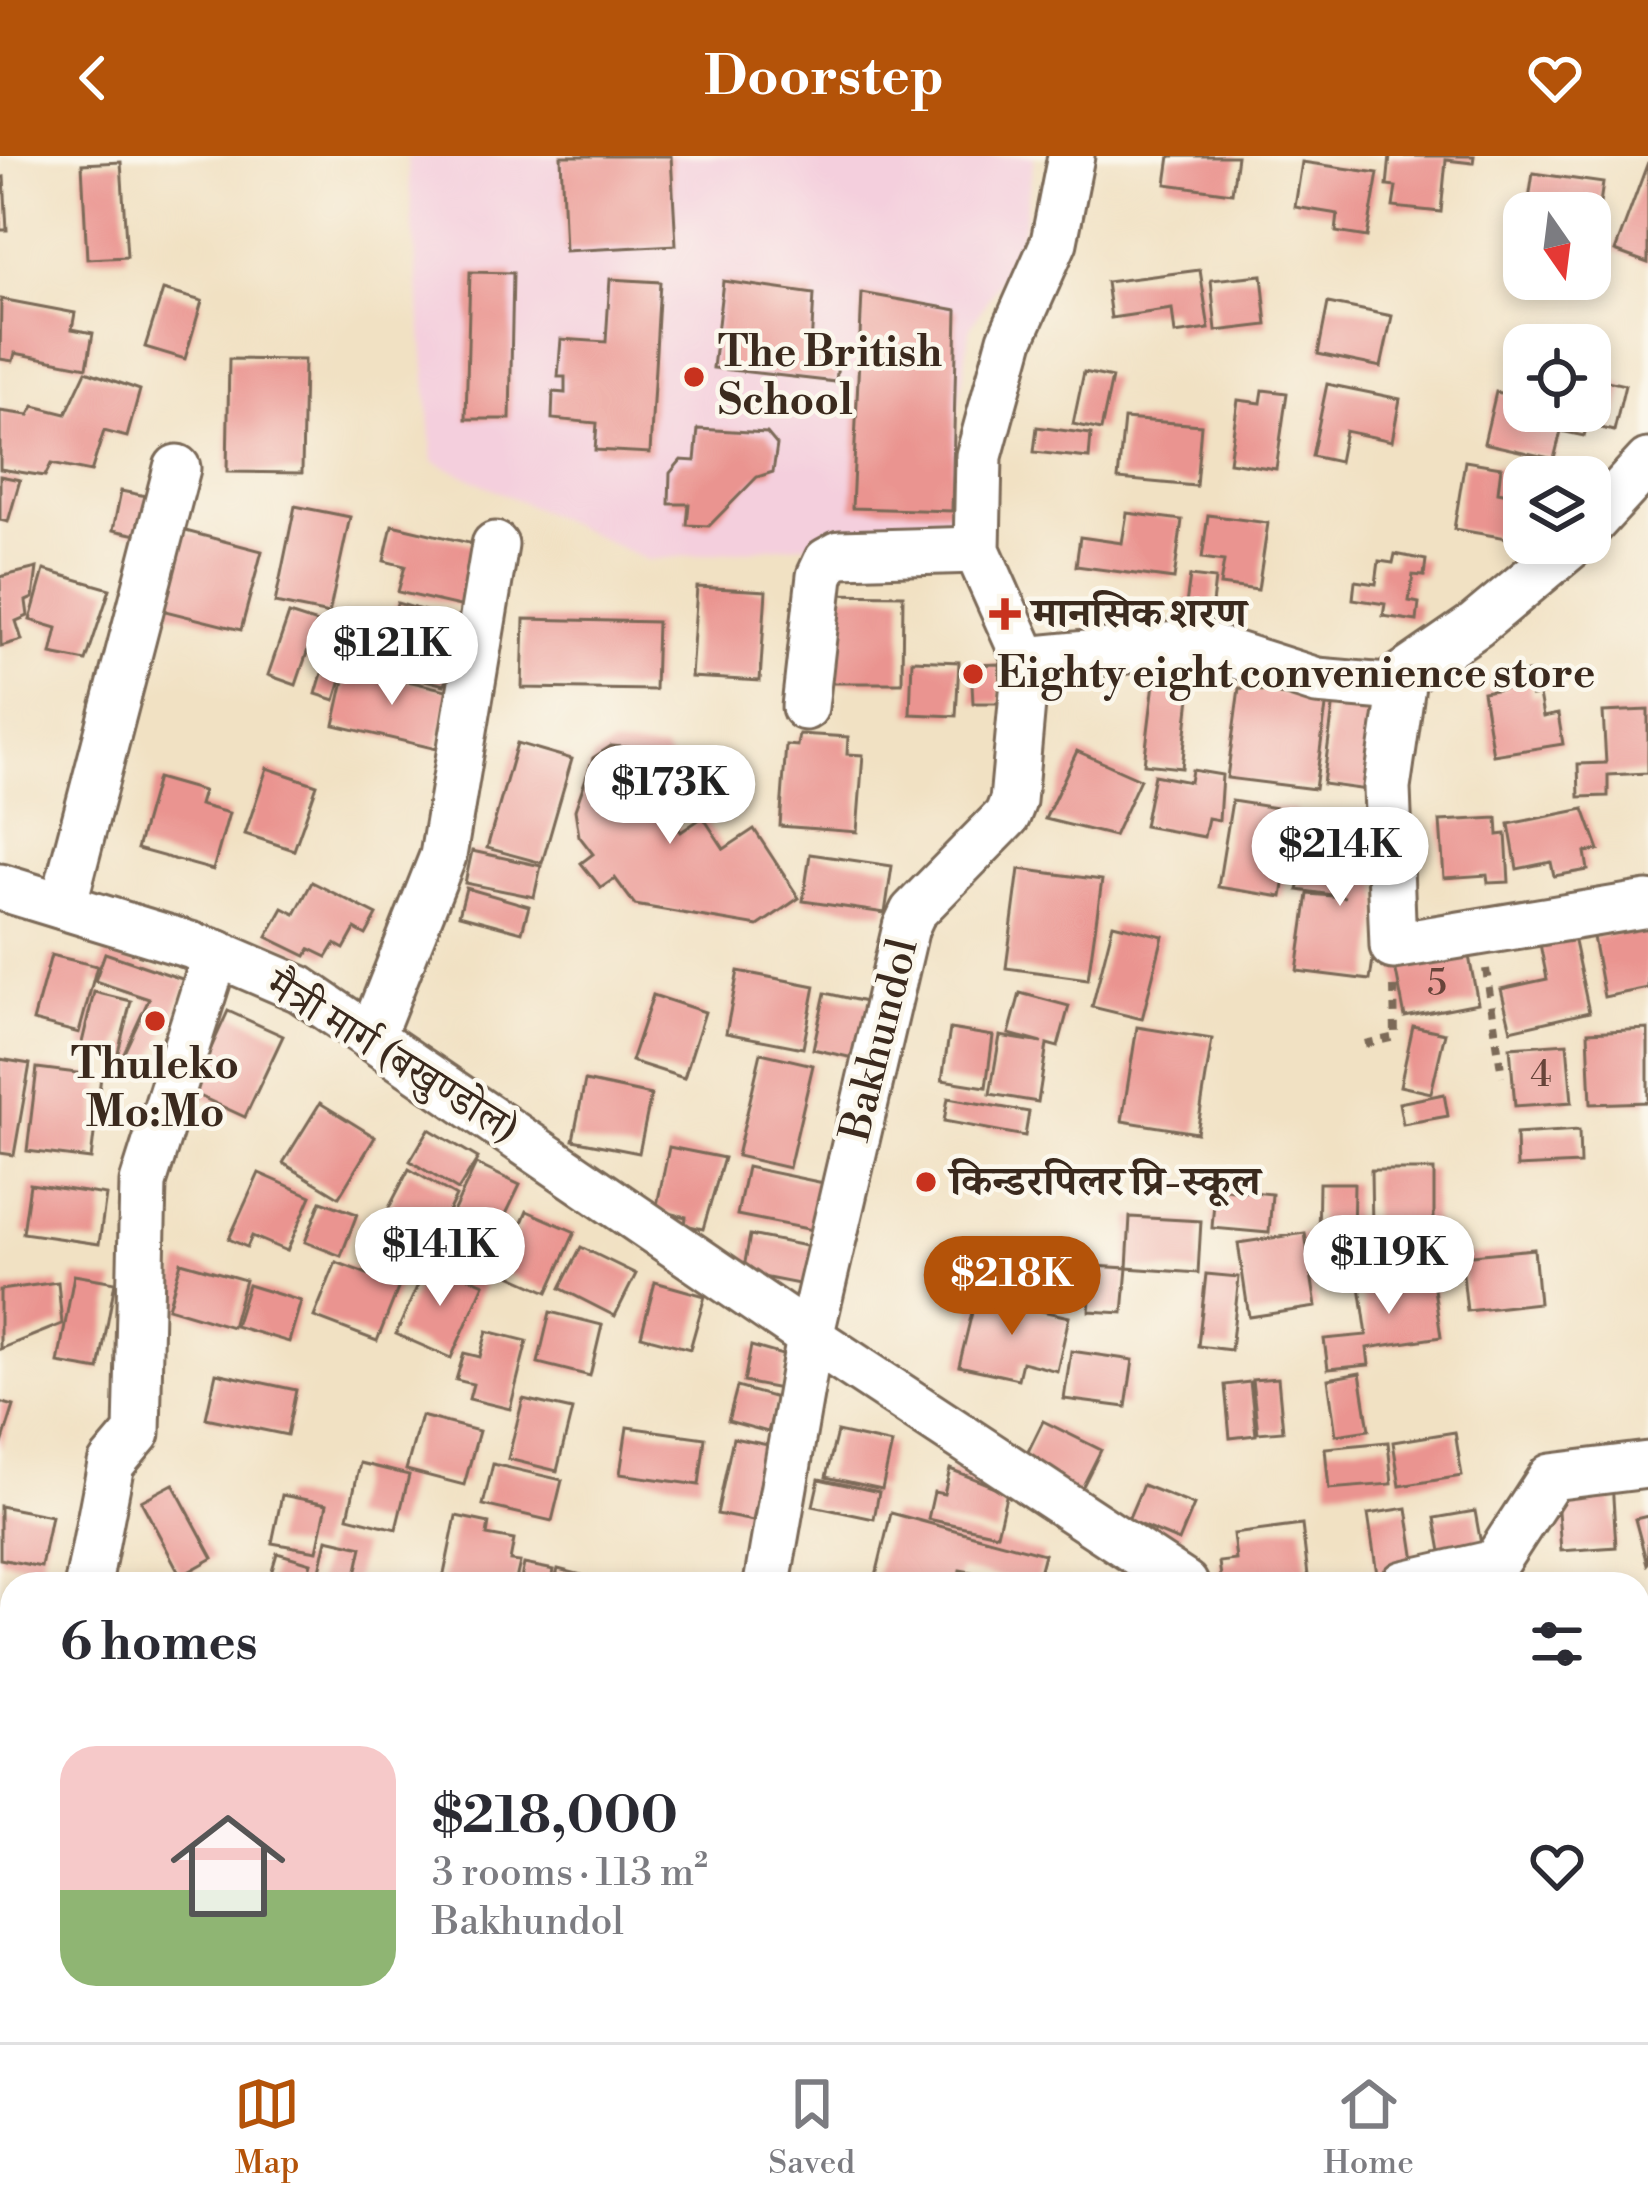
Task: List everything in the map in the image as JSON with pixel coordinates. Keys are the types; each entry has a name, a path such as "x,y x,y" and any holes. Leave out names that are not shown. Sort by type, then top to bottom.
{"street":[{"name":"Bakhundol","path":"768,1572 809,1337 906,927 1007,817 1013,801 1026,661 977,550 980,456 1011,339 1054,242 1071,156"},
{"path":"1611,502 1648,462"},
{"path":"64,906 177,468"},
{"path":"372,1035 443,856 495,545"},
{"path":"806,707 820,576 827,561 839,554 977,550"},
{"path":"1026,661 1198,644 1317,681 1386,687 1547,564"},
{"path":"1402,678 1387,788 1393,946 1648,904"},
{"name":"मैत्री मार्ग (बखुण्डोल)","path":"0,887 216,953 300,989 809,1337 1167,1572"},
{"path":"90,1572 111,1464 137,1433 143,1183 216,953"},
{"path":"1456,1572 1495,1563 1551,1477 1648,1466"}],"path":[{"path":"1480,932 1502,1076"},
{"path":"1365,1043 1395,1037 1393,946"}],"shaded area":[{"name":"The British School","path":"407,156 1034,156 1020,247 970,328 956,426 966,529 647,560 433,461"}],"building":[{"path":"561,156 671,156 676,245 565,251"},
{"path":"1170,156 1237,156 1232,193 1166,184"},
{"path":"1390,156 1474,156 1473,163 1446,160 1441,212 1393,207 1396,187 1387,186"},
{"path":"121,162 127,257 87,259 82,164"},
{"path":"1302,162 1378,173 1367,237 1336,232 1338,214 1295,207"},
{"path":"1648,162 1648,263 1615,251"},
{"path":"1533,173 1603,183 1602,192 1530,192"},
{"path":"4,177 7,230 0,230 0,178"},
{"path":"1200,270 1209,329 1175,334 1172,309 1111,318 1106,282"},
{"path":"470,272 513,273 510,419 466,419"},
{"path":"1262,275 1267,325 1216,331 1211,280"},
{"path":"610,279 660,282 650,453 595,450 597,423 552,419 553,392 565,393 565,377 558,377 561,339 606,342"},
{"path":"723,281 814,294 811,348 839,352 836,382 713,368"},
{"path":"163,290 202,301 185,359 145,347"},
{"path":"862,293 957,310 952,511 852,508"},
{"path":"1,299 75,313 72,329 93,333 87,367 15,353 13,361 0,359"},
{"path":"1328,303 1392,316 1381,367 1318,354"},
{"path":"229,359 304,360 302,473 227,472"},
{"path":"86,371 140,390 127,437 104,431 91,472 51,464 45,476 0,469 0,411 29,415 34,406 66,414"},
{"path":"1084,372 1112,378 1101,430 1073,424"},
{"path":"1611,382 1625,385 1611,430"},
{"path":"1327,384 1400,399 1392,441 1345,431 1339,462 1312,456"},
{"path":"1263,390 1287,393 1276,469 1229,462 1238,400 1261,403"},
{"path":"1496,392 1503,394 1503,432 1561,432 1555,456 1484,443"},
{"path":"1124,419 1201,425 1196,486 1118,479"},
{"path":"1037,427 1091,434 1089,458 1034,452"},
{"path":"698,429 767,433 777,445 773,472 757,477 709,526 687,525 689,504 669,504 670,473 681,460 695,461"},
{"path":"1465,461 1501,467 1498,492 1503,493 1503,537 1454,529"},
{"path":"0,476 20,480 8,522 0,520"},
{"path":"121,491 151,497 142,536 113,530"},
{"path":"295,506 350,517 329,614 275,603"},
{"path":"1127,513 1182,520 1174,579 1076,566 1080,537 1122,543"},
{"path":"1208,515 1268,523 1258,590 1220,585 1224,561 1202,558"},
{"path":"392,525 478,545 464,607 398,592 405,566 384,561"},
{"path":"178,529 262,551 241,630 157,609"},
{"path":"1395,554 1426,560 1424,576 1413,575 1409,601 1419,603 1417,621 1383,616 1385,604 1353,599 1355,581 1376,584 1379,561 1393,563"},
{"path":"37,568 33,598 26,601 28,616 16,621 22,640 1,646 0,577"},
{"path":"44,570 110,589 86,661 51,654 57,628 30,620"},
{"path":"1190,576 1215,579 1209,629 1183,626"},
{"path":"697,587 766,591 760,681 691,677"},
{"path":"822,594 903,595 902,683 821,683"},
{"path":"397,603 449,618 444,635 465,641 454,679 447,677 444,685 379,668"},
{"path":"289,614 317,623 296,685 268,675"},
{"path":"524,619 657,622 655,690 522,688"},
{"path":"334,632 354,637 335,700 316,694"},
{"path":"912,660 959,662 956,716 910,714"},
{"path":"999,664 1001,703 973,703 971,665"},
{"path":"347,667 451,691 437,749 334,725"},
{"path":"1528,672 1531,696 1539,695 1543,717 1558,714 1563,744 1493,755 1483,692 1508,688 1506,676"},
{"path":"1154,683 1191,688 1182,768 1144,764"},
{"path":"1239,688 1327,699 1315,789 1227,778"},
{"path":"1334,700 1386,707 1375,791 1323,784"},
{"path":"1648,710 1648,773 1608,775 1608,796 1579,797 1578,764 1606,763 1603,712"},
{"path":"799,734 848,737 847,754 863,755 857,832 780,826 786,745 797,746"},
{"path":"517,743 572,759 542,863 487,848"},
{"path":"611,746 664,750 674,765 670,786 657,795 681,832 703,817 724,849 754,829 799,898 758,926 635,905 615,878 601,888 581,863 593,854 579,836 575,810 593,758"},
{"path":"1077,751 1140,779 1114,836 1045,819"},
{"path":"267,768 317,785 294,850 245,834"},
{"path":"1192,770 1222,775 1219,820 1208,818 1204,837 1144,826 1154,775 1190,782"},
{"path":"157,778 203,791 199,805 229,813 213,870 137,849"},
{"path":"1232,801 1296,811 1282,897 1218,887"},
{"path":"1584,809 1599,850 1585,852 1588,870 1554,876 1551,862 1517,869 1509,824"},
{"path":"1497,818 1498,835 1506,834 1509,882 1488,883 1487,875 1444,878 1440,821"},
{"path":"1314,836 1372,844 1381,903 1370,980 1297,971 1308,894 1345,897 1298,890"},
{"path":"472,851 541,866 534,897 465,883"},
{"path":"810,854 892,866 885,913 803,901"},
{"path":"1019,869 1102,880 1088,979 1006,968"},
{"path":"312,882 377,915 366,935 355,929 344,949 335,944 327,957 310,949 306,956 267,937 283,908 295,914"},
{"path":"466,888 529,906 522,932 459,915"},
{"path":"1113,924 1163,936 1142,1019 1092,1007"},
{"path":"1648,927 1648,988 1604,997 1593,937"},
{"path":"1573,937 1589,1012 1511,1030 1501,989 1547,979 1540,944"},
{"path":"1468,951 1478,1003 1405,1017 1395,966"},
{"name":"Thuleko Mo:Mo","path":"105,953 188,981 149,1070 120,1061 149,999 95,981"},
{"path":"51,955 97,966 79,1033 33,1021"},
{"path":"738,971 815,986 803,1048 726,1033"},
{"path":"94,992 131,1001 117,1056 81,1047"},
{"path":"825,993 874,1004 862,1060 813,1049"},
{"path":"1020,993 1069,1006 1058,1047 1047,1044 1038,1102 990,1094 1000,1036 1042,1043 1009,1034"},
{"path":"653,995 705,1012 684,1078 631,1061"},
{"path":"228,1011 283,1036 245,1117 191,1092"},
{"path":"1413,1026 1445,1033 1431,1093 1400,1086"},
{"path":"1137,1027 1212,1039 1197,1133 1122,1121"},
{"path":"950,1029 993,1036 986,1087 942,1080"},
{"path":"1648,1029 1648,1102 1591,1104 1588,1032"},
{"path":"1567,1043 1572,1102 1515,1106 1510,1047"},
{"path":"761,1053 813,1065 789,1168 737,1156"},
{"path":"0,1059 30,1064 14,1155 0,1153"},
{"path":"37,1068 101,1076 91,1159 27,1151"},
{"path":"585,1081 651,1095 639,1153 573,1140"},
{"path":"1444,1094 1448,1116 1403,1124 1399,1103"},
{"path":"948,1098 1029,1112 1025,1136 944,1121"},
{"path":"320,1103 375,1137 339,1197 283,1163"},
{"path":"429,1129 478,1158 458,1190 410,1161"},
{"path":"1579,1130 1580,1164 1517,1167 1516,1134"},
{"path":"669,1147 724,1158 703,1229 685,1225 686,1217 656,1210"},
{"path":"476,1164 520,1185 487,1254 443,1233"},
{"path":"747,1167 833,1185 823,1232 737,1215"},
{"path":"409,1169 456,1196 428,1251 379,1227"},
{"path":"1371,1170 1434,1170 1434,1230 1372,1230"},
{"path":"259,1173 311,1196 287,1251 252,1236 247,1247 229,1239"},
{"path":"1319,1183 1354,1183 1353,1242 1318,1242"},
{"path":"30,1184 106,1195 99,1244 23,1233"},
{"path":"1215,1188 1272,1194 1269,1233 1212,1228"},
{"path":"321,1201 357,1214 341,1256 305,1242"},
{"path":"527,1211 575,1232 548,1292 501,1271"},
{"path":"1130,1217 1201,1221 1198,1273 1127,1268"},
{"path":"1305,1233 1316,1307 1249,1317 1238,1243"},
{"path":"750,1235 821,1249 814,1287 743,1273"},
{"path":"581,1247 636,1274 615,1316 560,1288"},
{"path":"1534,1249 1539,1303 1467,1311 1461,1256"},
{"path":"429,1260 484,1284 451,1358 396,1334"},
{"path":"181,1262 245,1280 232,1327 168,1308"},
{"path":"336,1262 399,1286 377,1341 314,1317"},
{"path":"1093,1266 1127,1268 1123,1313 1089,1311"},
{"path":"1431,1268 1441,1337 1367,1348 1369,1365 1328,1369 1324,1339 1367,1335 1359,1279"},
{"path":"1206,1274 1239,1277 1231,1350 1198,1346"},
{"path":"74,1275 115,1282 99,1370 58,1363"},
{"path":"58,1282 62,1324 0,1349 0,1290"},
{"path":"655,1282 705,1296 690,1349 641,1336"},
{"path":"248,1285 301,1301 289,1342 235,1326"},
{"path":"976,1296 1069,1317 1057,1371 1022,1362 1018,1379 959,1366"},
{"path":"550,1312 602,1325 590,1376 538,1363"},
{"path":"487,1331 527,1341 510,1409 469,1399 473,1384 456,1380 464,1353 480,1357"},
{"path":"751,1346 786,1356 780,1389 744,1382"},
{"path":"1071,1351 1133,1360 1126,1407 1064,1399"},
{"path":"216,1373 296,1390 287,1435 206,1418"},
{"path":"1360,1373 1369,1430 1336,1435 1328,1379"},
{"path":"1278,1378 1283,1431 1258,1433 1252,1380"},
{"path":"1250,1382 1256,1435 1230,1438 1225,1385"},
{"path":"737,1387 777,1398 768,1432 728,1421"},
{"path":"523,1399 572,1410 557,1471 508,1459"},
{"path":"0,1402 14,1406 1,1447 0,1447"},
{"path":"421,1416 479,1431 464,1485 406,1470"},
{"path":"1043,1421 1101,1450 1077,1498 1019,1470"},
{"path":"627,1427 705,1438 699,1485 620,1474"},
{"path":"837,1432 892,1444 882,1489 826,1477"},
{"path":"1455,1432 1462,1476 1400,1486 1393,1442"},
{"path":"733,1438 768,1445 753,1521 717,1514"},
{"path":"1388,1442 1392,1484 1329,1489 1325,1448"},
{"path":"360,1463 409,1475 396,1529 348,1517"},
{"path":"493,1464 562,1480 552,1521 483,1505"},
{"path":"950,1469 1007,1492 997,1534 928,1519 934,1492 944,1494"},
{"path":"819,1479 879,1492 874,1519 813,1506"},
{"path":"1612,1481 1616,1547 1561,1551 1556,1485"},
{"path":"173,1484 213,1558 179,1572 141,1501"},
{"path":"1143,1485 1194,1505 1179,1541 1128,1520"},
{"path":"282,1495 327,1504 317,1551 272,1543"},
{"path":"0,1506 51,1516 41,1567 0,1559"},
{"path":"1407,1508 1416,1568 1377,1572 1368,1514"},
{"path":"1475,1511 1484,1561 1444,1568 1435,1518"},
{"path":"891,1513 1044,1554 1039,1572 877,1572"},
{"path":"456,1516 489,1523 487,1535 514,1540 510,1561 520,1562 518,1572 444,1572"},
{"path":"1648,1516 1648,1563 1647,1564 1635,1519"},
{"path":"1302,1525 1308,1572 1220,1572 1219,1562 1236,1560 1233,1534"},
{"path":"327,1539 362,1547 357,1572 320,1572"},
{"path":"277,1553 311,1563 308,1572 271,1572"},
{"path":"524,1564 554,1570 554,1572 522,1572"}],"place":[{"name":"The British School","path":"694,377"},
{"name":"मानसिक शरण","path":"1005,614"},
{"name":"Eighty eight convenience store","path":"973,674"},
{"name":"Thuleko Mo:Mo","path":"155,1021"},
{"name":"किन्डरपिलर प्रि-स्कूल","path":"926,1182"}]}
